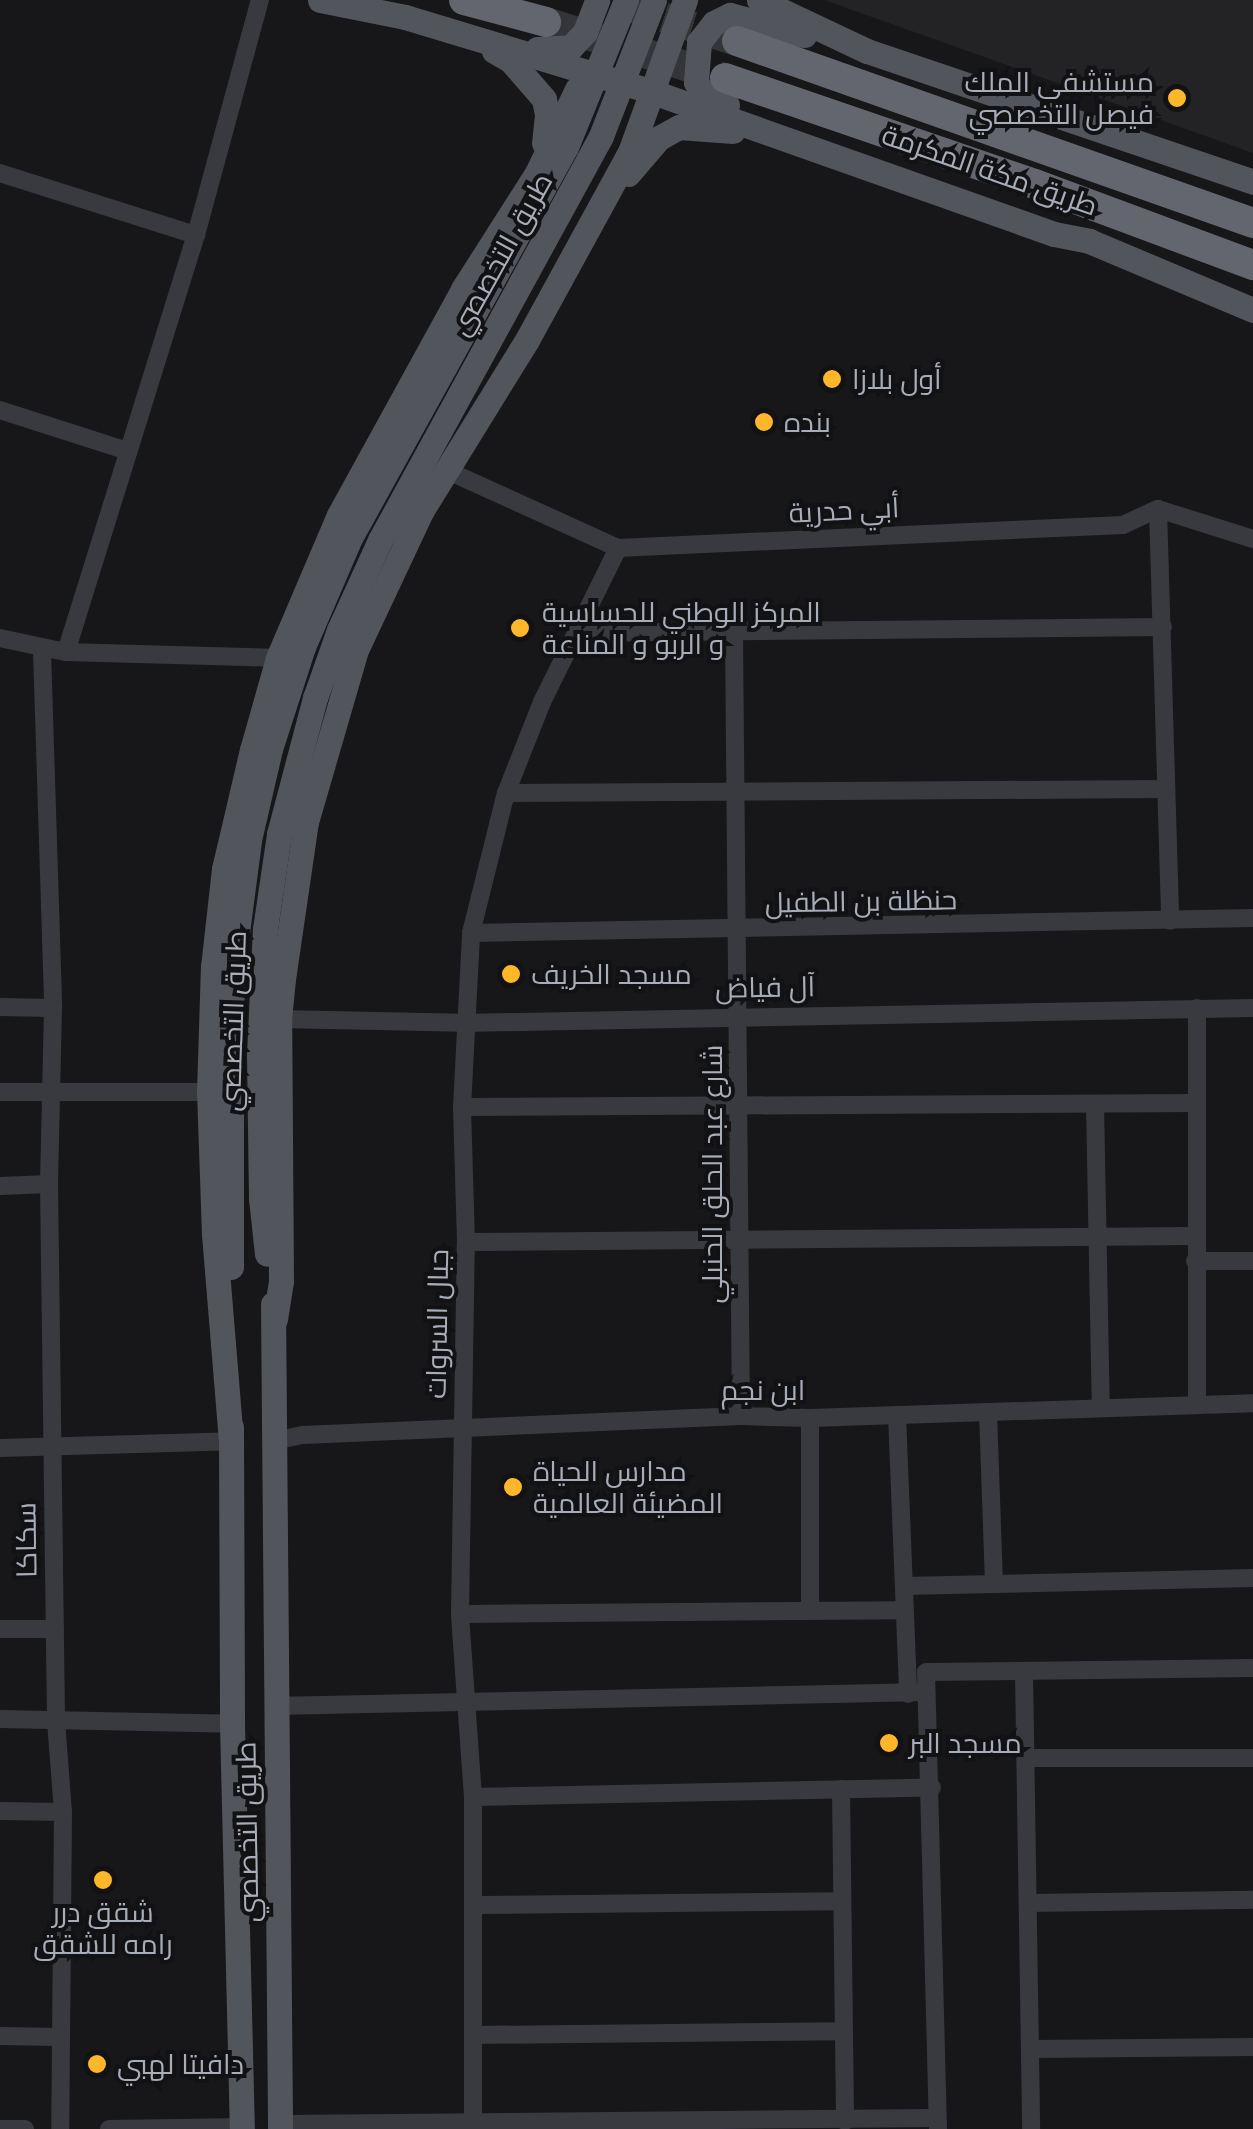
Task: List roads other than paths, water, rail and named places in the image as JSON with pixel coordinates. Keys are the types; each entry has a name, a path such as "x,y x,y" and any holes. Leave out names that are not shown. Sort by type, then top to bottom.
{"highway":[{"path":"464,0 546,22"},
{"name":"طريق مكة المكرمة","path":"737,42 1253,223"},
{"name":"طريق مكة المكرمة","path":"725,78 1035,184 1253,265"}],"main road":[{"path":"320,0 535,49 570,47 586,32 597,0"},
{"path":"231,1441 214,1234 209,1092 213,966 224,869 278,658 340,515 463,289 537,173 614,0"},
{"name":"طريق التخصصي","path":"242,2128 232,1724 231,1052 232,970 249,840 270,749 303,648 350,538 566,147 626,0"},
{"path":"651,0 657,22 653,92"},
{"name":"طريق التخصصي","path":"280,2127 275,1318 260,1198 258,1055 265,929 279,834 315,698 339,630 380,540 601,136 651,0"},
{"path":"275,1318 281,1280 278,1019 296,874 322,757 356,650 394,566 446,470 527,340 630,152 685,0"},
{"path":"758,0 867,52"},
{"path":"821,149 786,126 706,98 696,82 699,42 714,23 730,15 867,52 1253,182"},
{"path":"468,35 653,92 1054,234 1089,241 1253,298"},
{"path":"468,35 511,61 544,99 546,135 537,173"},
{"path":"606,196 659,138 679,126 717,127 821,149"},
{"path":"1096,129 1253,196"},
{"path":"1089,241 1253,310"}],"street":[{"path":"66,652 196,235 260,0"},
{"path":"0,172 196,235"},
{"path":"0,410 128,451"},
{"name":"أبي حدرية","path":"446,470 618,548 1124,525 1158,509"},
{"path":"1170,921 1158,509 1253,538"},
{"name":"جبال السروات","path":"473,2126 476,1905 460,1614 466,1242 463,1023 471,933 506,793 542,702 618,548"},
{"path":"576,634 1162,627"},
{"name":"شارع عبد الحلق الحنبلي","path":"734,633 741,1416"},
{"path":"0,638 42,650 66,652 278,658"},
{"name":"سكاكا","path":"42,650 52,1008 56,1721 63,1812 60,2129"},
{"path":"506,793 1166,788"},
{"name":"حنظلة بن الطفيل","path":"471,933 1253,918"},
{"path":"0,1007 52,1008"},
{"path":"1197,1008 1197,1404"},
{"name":"آل فياض","path":"278,1019 463,1023 739,1014 1253,1008"},
{"path":"0,1092 52,1088 209,1092"},
{"path":"462,1106 1197,1102"},
{"path":"1095,1104 1101,1406"},
{"path":"0,1186 50,1184"},
{"path":"466,1242 1194,1236"},
{"path":"1195,1260 1253,1261"},
{"name":"ابن نجم","path":"274,1441 303,1434 464,1427 1253,1402"},
{"path":"988,1412 994,1584"},
{"path":"280,2127 937,2123 932,1787 904,1610 897,1415"},
{"path":"810,1418 810,1611"},
{"path":"0,1448 52,1443 231,1441"},
{"path":"904,1586 1253,1578"},
{"path":"460,1614 904,1610"},
{"path":"0,1629 55,1628"},
{"path":"916,1693 926,1672 1253,1668"},
{"path":"1024,1672 1031,2129"},
{"path":"276,1706 916,1693"},
{"path":"0,1719 232,1724"},
{"path":"1026,1758 1253,1758"},
{"path":"473,1798 932,1787"},
{"path":"841,1789 846,2121"},
{"path":"0,1810 63,1812"},
{"path":"1028,1903 1253,1900"},
{"path":"476,1905 842,1901"},
{"path":"474,2035 843,2031"},
{"path":"0,2036 58,2037"},
{"path":"1032,2049 1253,2047"},
{"path":"0,2128 25,2129"},
{"path":"109,2129 242,2128"}],"tunnel":[{"path":"621,4 734,40"},
{"path":"546,22 724,78"}],"place":[{"name":"مستشفى الملك فيصل التخصصي","path":"1177,98"},
{"name":"أول بلازا","path":"832,379"},
{"name":"بنده","path":"764,422"},
{"name":"المركز الوطني للحساسية و الربو و المناعة","path":"520,628"},
{"name":"مسجد الخريف","path":"511,974"},
{"name":"مدارس الحياة المضيئة العالمية","path":"513,1487"},
{"name":"مسجد البر","path":"889,1743"},
{"name":"شقق درر رامه للشقق","path":"103,1880"},
{"name":"دافيتا لهبي","path":"97,2064"}]}
